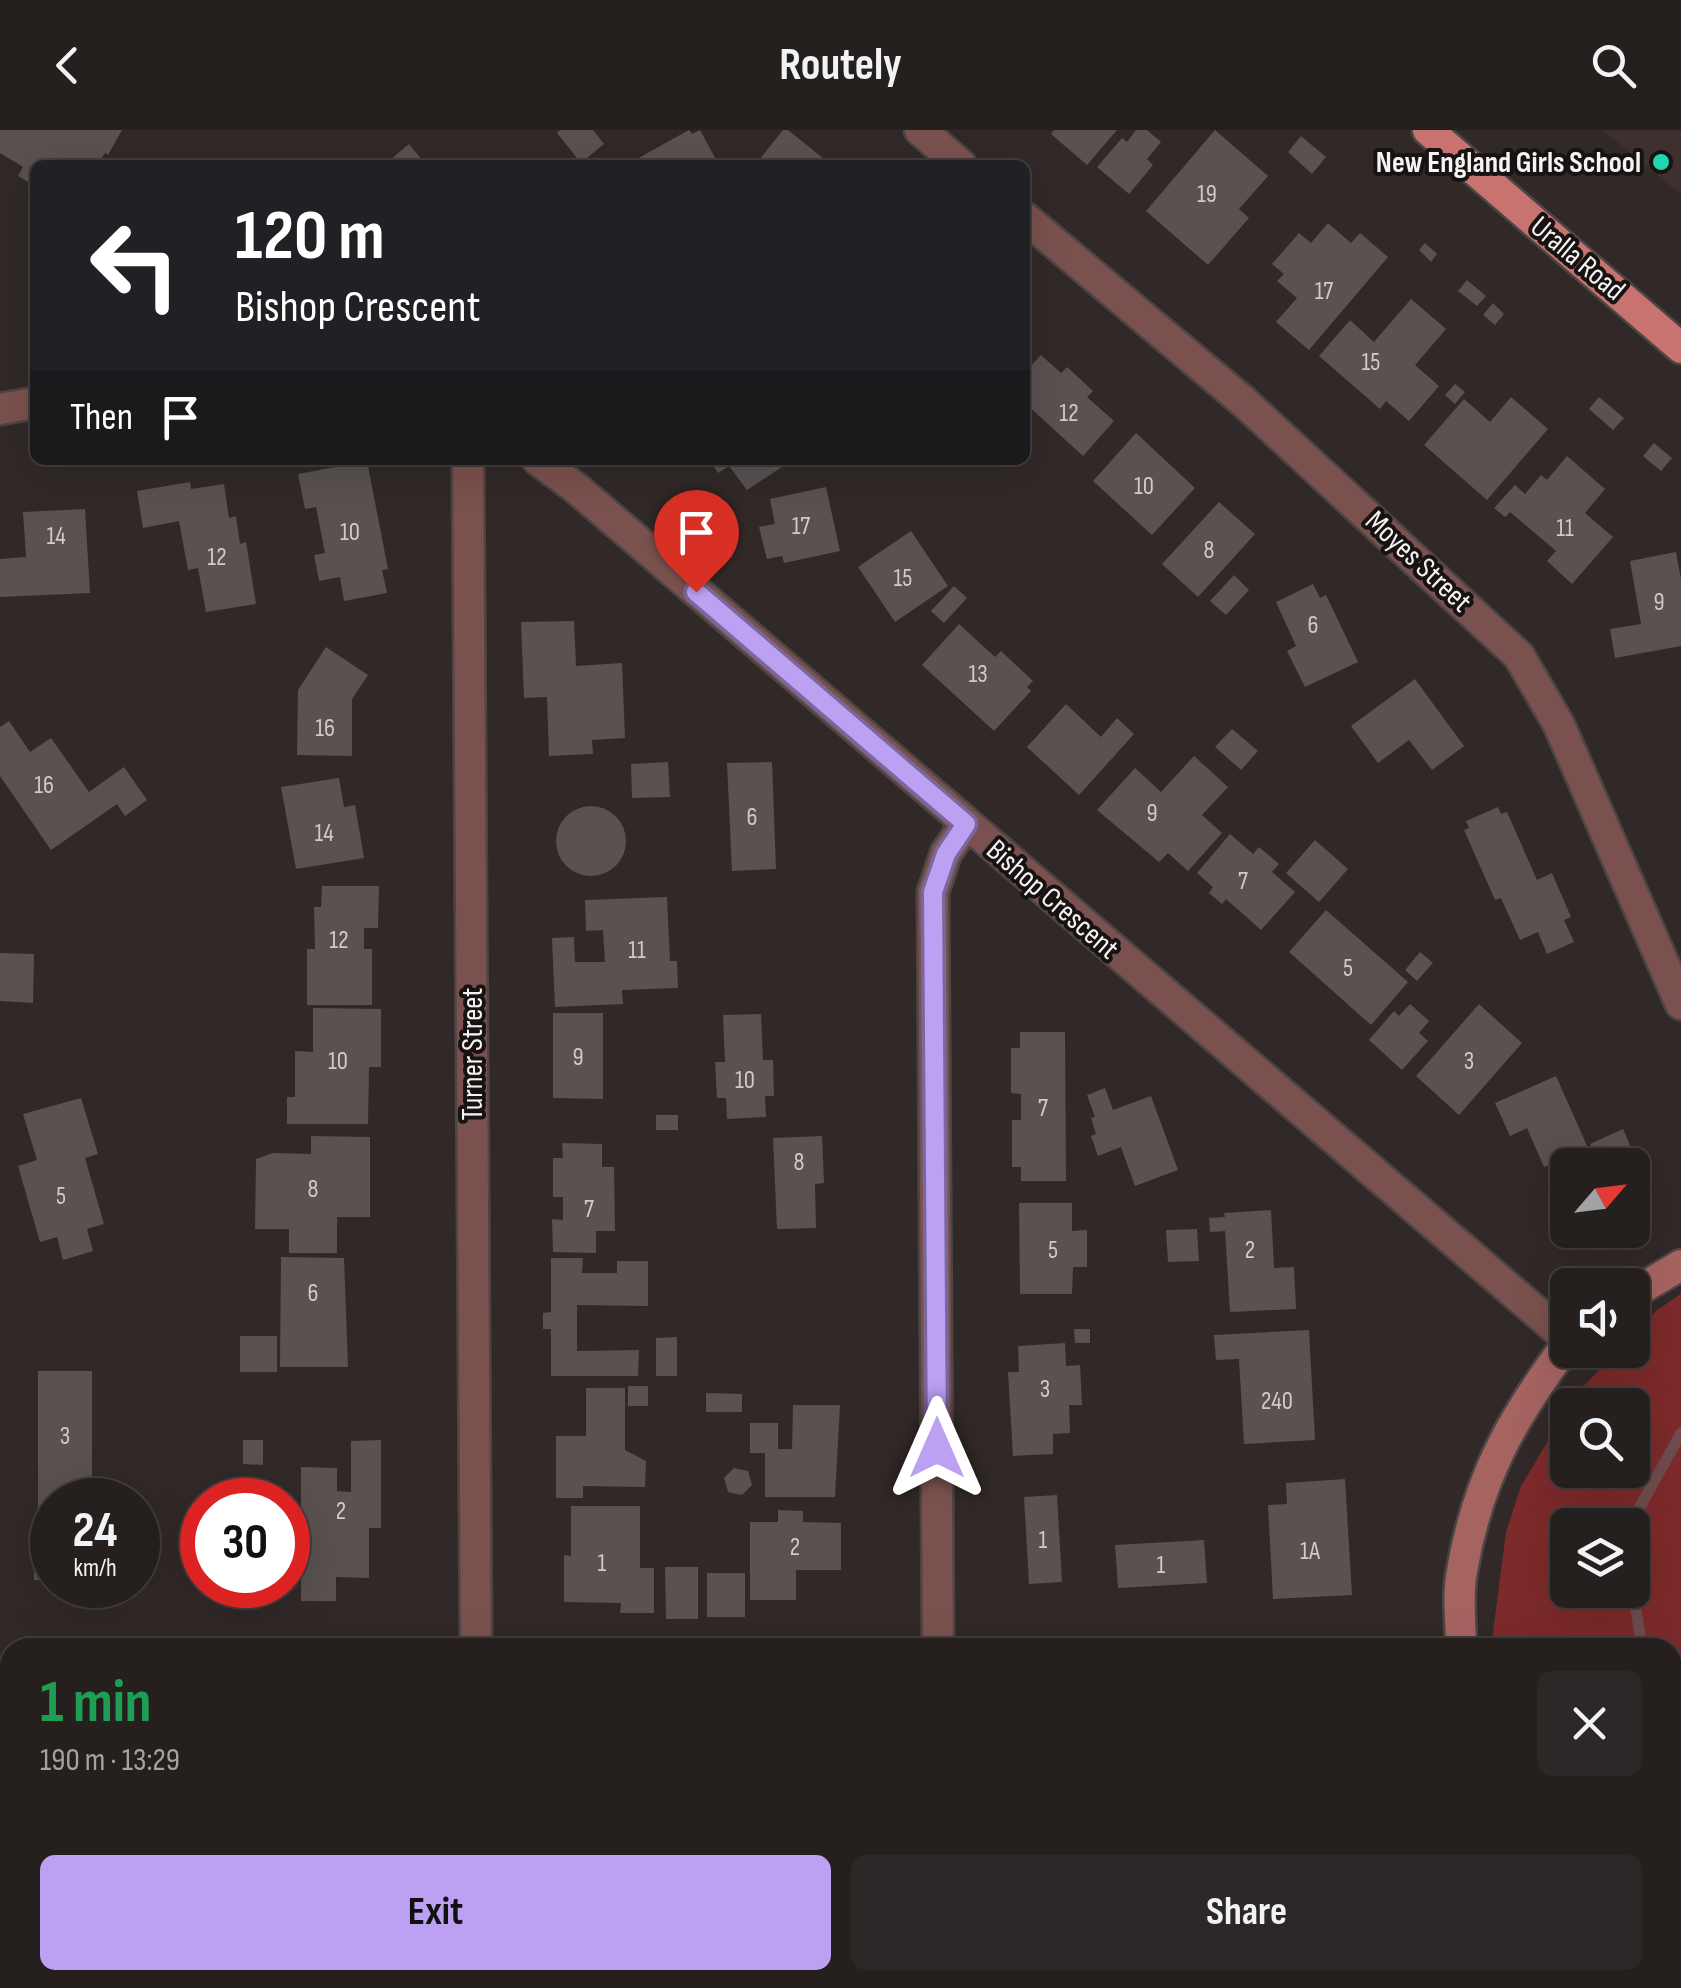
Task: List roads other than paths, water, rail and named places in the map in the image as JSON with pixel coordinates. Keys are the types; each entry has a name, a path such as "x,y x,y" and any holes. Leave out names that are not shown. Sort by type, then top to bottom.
{"main road":[{"name":"Uralla Road","path":"1428,130 1681,348"}],"street":[{"path":"920,130 955,160"},
{"name":"Moyes Street","path":"1030,222 1244,402 1519,656 1559,725 1681,1004"},
{"path":"0,408 30,404"},
{"name":"Turner Street","path":"468,465 476,1638"},
{"name":"Bishop Crescent","path":"545,465 1550,1326"},
{"path":"938,1638 933,892 946,854 966,824"},
{"path":"1650,1283 1681,1265"},
{"path":"1461,1638 1461,1574 1480,1499 1500,1444 1550,1366"}],"waterway":[{"path":"1639,1508 1681,1433"},
{"path":"1636,1608 1640,1638"}],"place":[{"name":"New England Girls School","path":"1661,162"}]}
